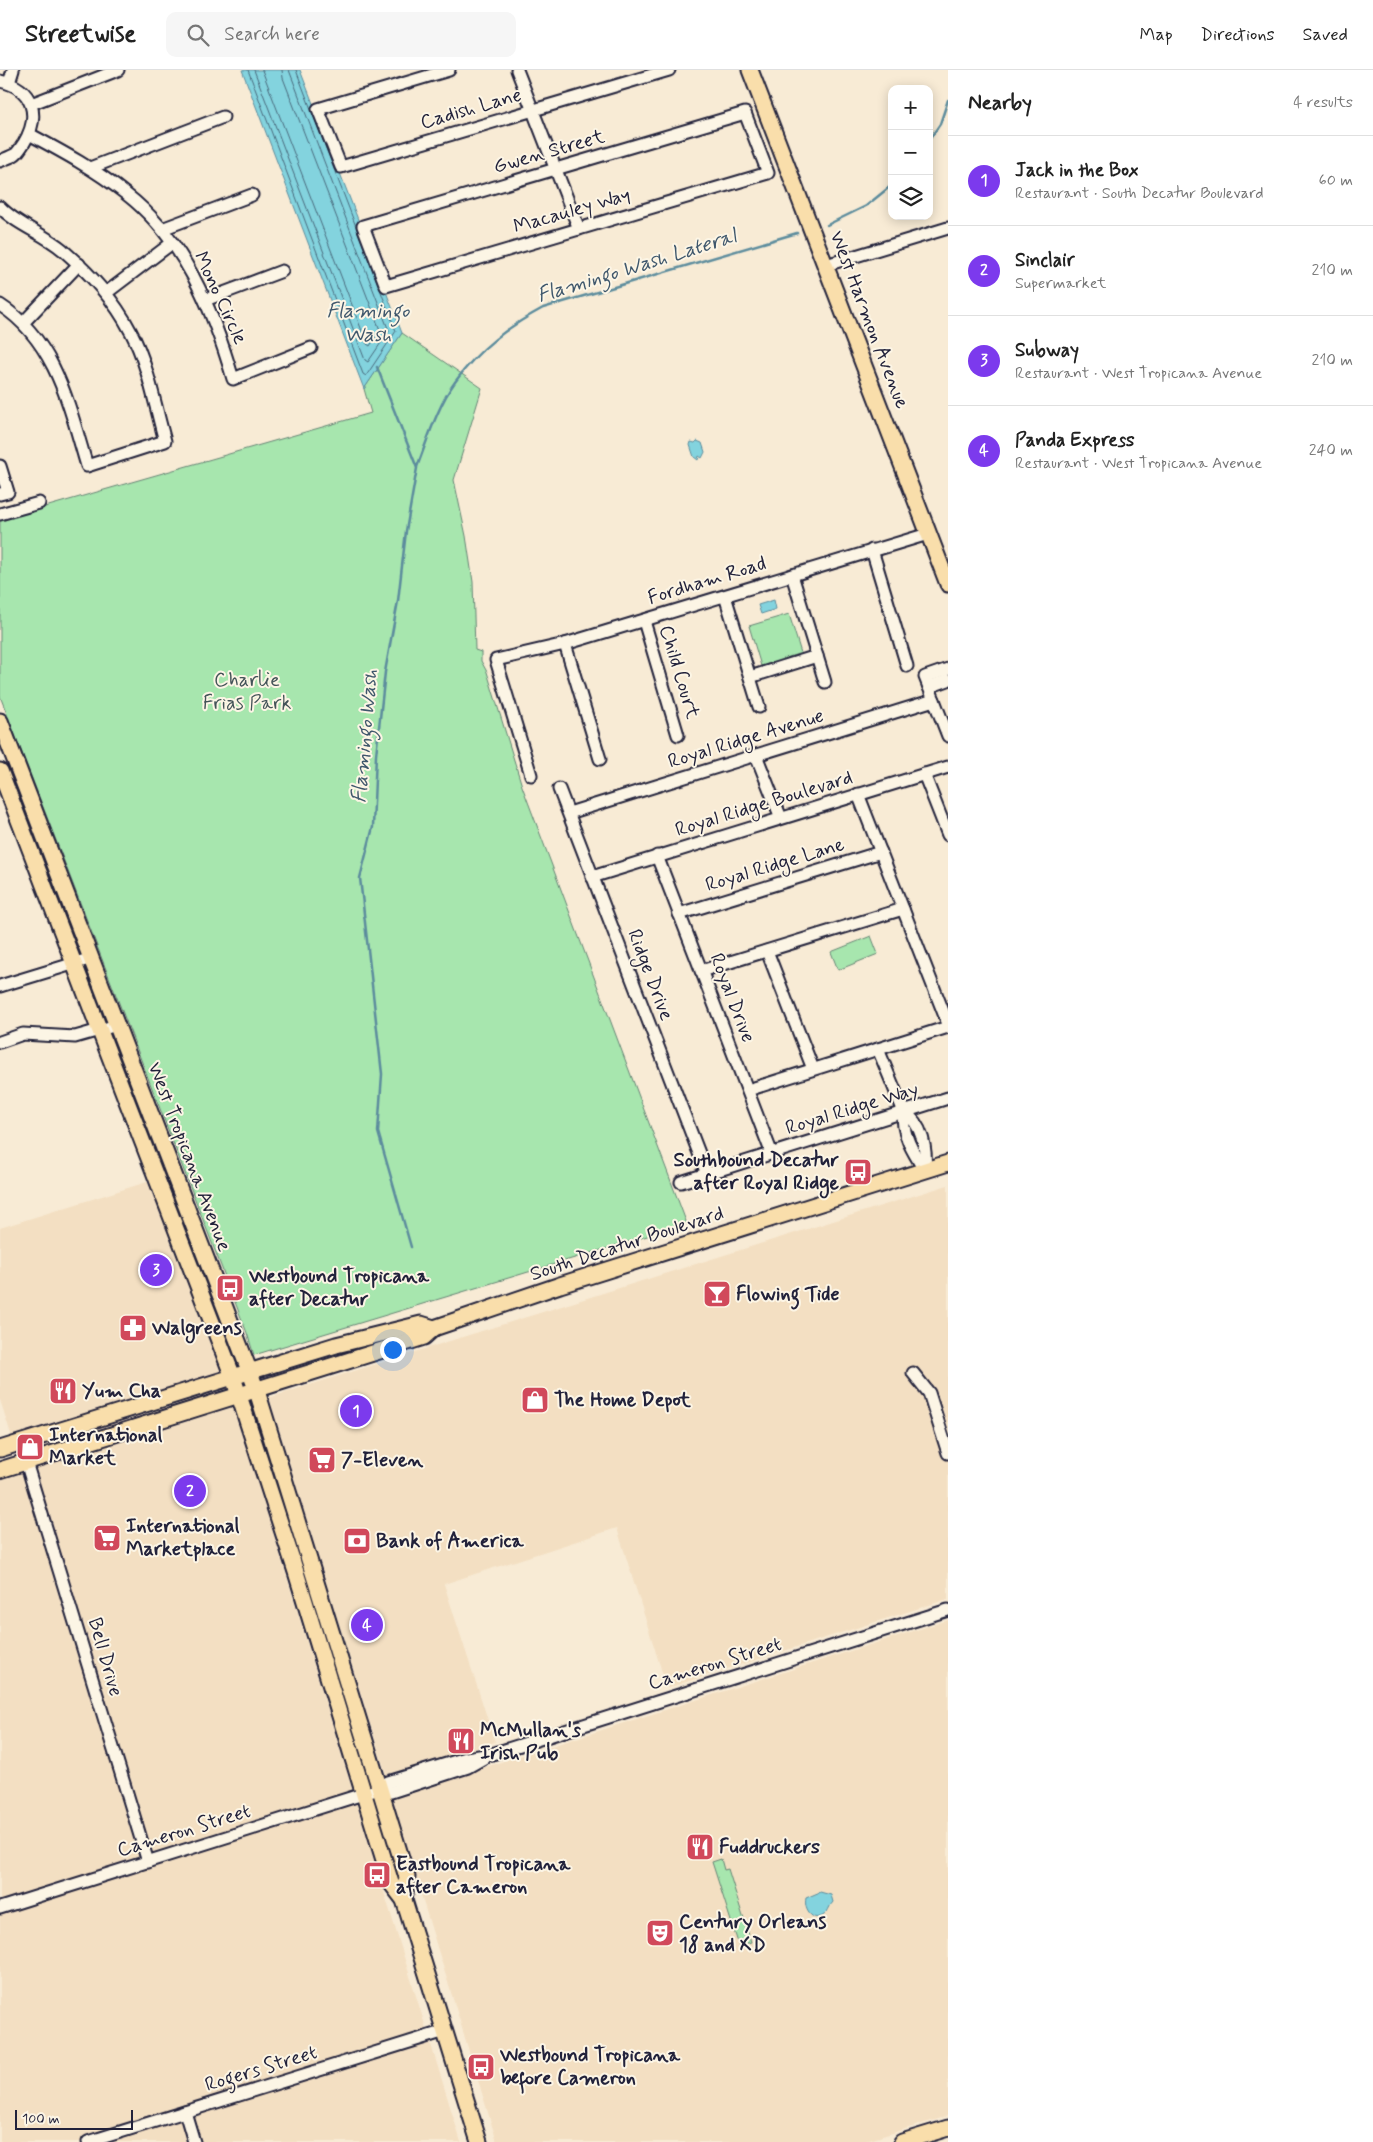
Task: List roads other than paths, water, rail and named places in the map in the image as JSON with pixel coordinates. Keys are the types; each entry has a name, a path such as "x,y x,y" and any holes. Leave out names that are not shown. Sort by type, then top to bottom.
{"main road":[{"name":"West Harmon Avenue","path":"750,70 948,584"},
{"name":"West Tropicana Avenue","path":"0,721 257,1391 406,1877 404,1900"},
{"name":"West Tropicana Avenue","path":"0,771 233,1377 391,1883 404,1900 479,2142"},
{"path":"29,845 46,838"},
{"path":"141,1136 158,1129"},
{"name":"South Decatur Boulevard","path":"0,1470 257,1391 424,1337 434,1328 560,1285 948,1163"},
{"name":"South Decatur Boulevard","path":"0,1449 336,1345 420,1324 434,1328"},
{"path":"26,1462 32,1449 73,1433 84,1423"},
{"path":"0,1458 16,1451 22,1442"},
{"path":"274,1505 288,1522 305,1575 308,1579 316,1582"},
{"path":"902,2142 948,2128"}],"street":[{"path":"0,161 16,154 29,134 32,115 32,104 24,91 4,82 14,70"},
{"path":"32,104 118,70"},
{"name":"Cadish Lane","path":"449,70 318,109 341,167 669,70"},
{"path":"517,70 579,229"},
{"name":"Gwen Street","path":"386,286 363,226 745,113 768,173"},
{"path":"90,168 222,117"},
{"name":"Mono Circle","path":"29,134 90,168 128,195 162,229 192,272 222,341 234,379 311,348"},
{"name":"Macauley Way","path":"386,286 768,173"},
{"path":"162,229 252,195"},
{"path":"0,207 11,218 54,243 79,264 106,293 132,333 165,441 87,466 66,394 48,354 24,322 0,305"},
{"path":"826,265 948,228"},
{"path":"106,293 172,243"},
{"path":"24,322 79,264"},
{"path":"205,300 282,271"},
{"path":"0,466 4,493"},
{"path":"0,514 39,503"},
{"name":"Fordham Road","path":"531,775 496,660 565,644 644,621 928,534"},
{"path":"872,550 907,666"},
{"path":"792,575 825,682"},
{"path":"725,596 759,706"},
{"name":"Child Court","path":"644,621 678,735"},
{"path":"565,644 600,760"},
{"path":"750,677 817,656"},
{"path":"927,682 948,669"},
{"path":"927,682 948,680"},
{"path":"927,682 948,736"},
{"name":"Royal Ridge Avenue","path":"568,813 934,700"},
{"path":"756,755 781,818"},
{"name":"Royal Ridge Boulevard","path":"592,876 948,767"},
{"path":"924,774 948,835"},
{"name":"Ridge Drive","path":"559,789 707,1174"},
{"path":"748,1090 948,1025 858,794"},
{"name":"Royal Ridge Lane","path":"679,914 881,852"},
{"name":"Royal Drive","path":"657,856 772,1154"},
{"path":"702,971 903,909"},
{"path":"767,951 813,1069"},
{"path":"0,986 92,958"},
{"path":"0,1042 22,1034 75,1037 117,1025"},
{"path":"878,1049 904,1112 913,1118 926,1151 924,1171"},
{"name":"Royal Ridge Way","path":"681,1182 948,1098"},
{"path":"913,1373 930,1393 948,1453"},
{"name":"Bell Drive","path":"26,1462 148,1862"},
{"name":"Cameron Street","path":"0,1908 364,1794 379,1789 388,1782 466,1758 492,1754 948,1610"},
{"name":"Rogers Street","path":"88,2142 115,2138 185,2112 445,2031"},
{"path":"185,2112 194,2142"}],"water":[{"name":"Flamingo Wash","path":"242,70 300,70 402,333 364,389"},
{"path":"697,441 702,443 705,452 702,458 699,456 698,460 694,457 690,445 691,442 695,443"},
{"path":"774,600 776,609 761,614 758,605"},
{"path":"820,1892 831,1895 833,1902 827,1912 818,1918 808,1912 806,1898"}],"waterway":[{"name":"Flamingo Wash Lateral","path":"933,134 940,124 948,100"},
{"name":"Flamingo Wash Lateral","path":"827,225 866,206 888,188"},
{"name":"Flamingo Wash Lateral","path":"417,467 438,412 455,382 484,349 518,323 543,308 797,233"},
{"name":"Flamingo Wash","path":"377,367 417,468 406,531 398,601 385,672 376,755 373,827 360,878 382,1074 378,1132 411,1247"}],"place":[{"name":"Southbound Decatur after Royal Ridge","path":"858,1172"},
{"name":"Subway","path":"156,1270"},
{"name":"Westbound Tropicana after Decatur","path":"230,1288"},
{"name":"Flowing Tide","path":"717,1294"},
{"name":"Walgreens","path":"133,1328"},
{"name":"Yum Cha","path":"63,1391"},
{"name":"The Home Depot","path":"535,1400"},
{"name":"Jack in the Box","path":"356,1411"},
{"name":"International Market","path":"30,1447"},
{"name":"7-Eleven","path":"322,1460"},
{"name":"Sinclair","path":"190,1491"},
{"name":"International Marketplace","path":"107,1538"},
{"name":"Bank of America","path":"357,1541"},
{"name":"Panda Express","path":"367,1625"},
{"name":"McMullan's Irish Pub","path":"461,1741"},
{"name":"Fuddruckers","path":"700,1847"},
{"name":"Eastbound Tropicana after Cameron","path":"377,1875"},
{"name":"Century Orleans 18 and XD","path":"660,1933"},
{"name":"Westbound Tropicana before Cameron","path":"481,2067"}],"park label":[{"name":"Charlie Frias Park","path":"247,692"}]}
